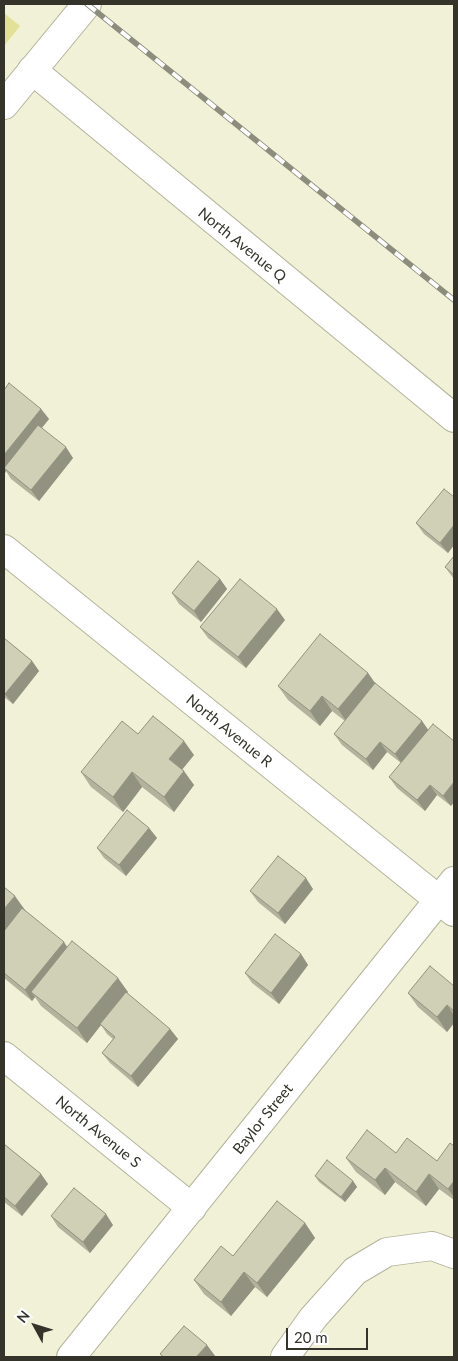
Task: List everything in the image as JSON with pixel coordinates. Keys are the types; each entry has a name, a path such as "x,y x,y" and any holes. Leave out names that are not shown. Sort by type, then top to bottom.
{"street":[{"path":"4,105 87,4"},
{"name":"North Avenue Q","path":"32,70 454,418"},
{"name":"North Avenue R","path":"4,549 449,897"},
{"name":"Baylor Street","path":"71,1357 449,897"},
{"name":"North Avenue S","path":"4,1056 192,1208"},
{"path":"286,1357 313,1318 355,1270 387,1252 432,1246 454,1254"}],"shaded area":[{"path":"4,13 20,26 4,46"}],"building":[{"path":"9,383 41,409 4,455 4,390"},
{"path":"38,425 66,447 31,490 4,468"},
{"path":"444,489 454,497 454,525 440,543 416,523"},
{"path":"454,556 454,575 445,567"},
{"path":"198,561 220,579 194,611 172,593"},
{"path":"240,579 277,609 238,657 200,627"},
{"path":"320,634 368,673 338,709 322,696 310,711 278,686"},
{"path":"4,638 32,661 5,694 4,692"},
{"path":"375,683 422,721 395,754 380,742 366,759 334,734"},
{"path":"153,716 184,741 169,759 184,771 164,797 132,772 113,797 81,772 122,721 138,734"},
{"path":"433,724 454,741 454,782 443,796 430,785 417,800 389,777"},
{"path":"127,810 149,828 119,865 97,848"},
{"path":"278,856 306,878 278,913 250,891"},
{"path":"4,887 15,896 4,909"},
{"path":"22,908 64,942 25,990 4,973 4,931"},
{"path":"275,934 301,954 271,993 245,973"},
{"path":"72,941 118,978 77,1028 31,992"},
{"path":"430,966 454,986 454,1011 447,1005 437,1017 408,993"},
{"path":"126,992 170,1029 131,1076 102,1053 115,1037 100,1024"},
{"path":"367,1130 396,1153 407,1138 437,1161 450,1143 454,1146 454,1181 448,1189 429,1174 416,1192 385,1168 375,1180 346,1158"},
{"path":"4,1144 41,1174 15,1206 4,1197"},
{"path":"327,1160 353,1181 341,1197 315,1176"},
{"path":"74,1188 106,1214 83,1242 51,1216"},
{"path":"277,1201 305,1223 257,1283 244,1272 221,1302 194,1280 221,1246 233,1256"},
{"path":"184,1326 207,1345 196,1357 164,1357 160,1354"}],"railway":[{"path":"87,4 454,300"}]}
